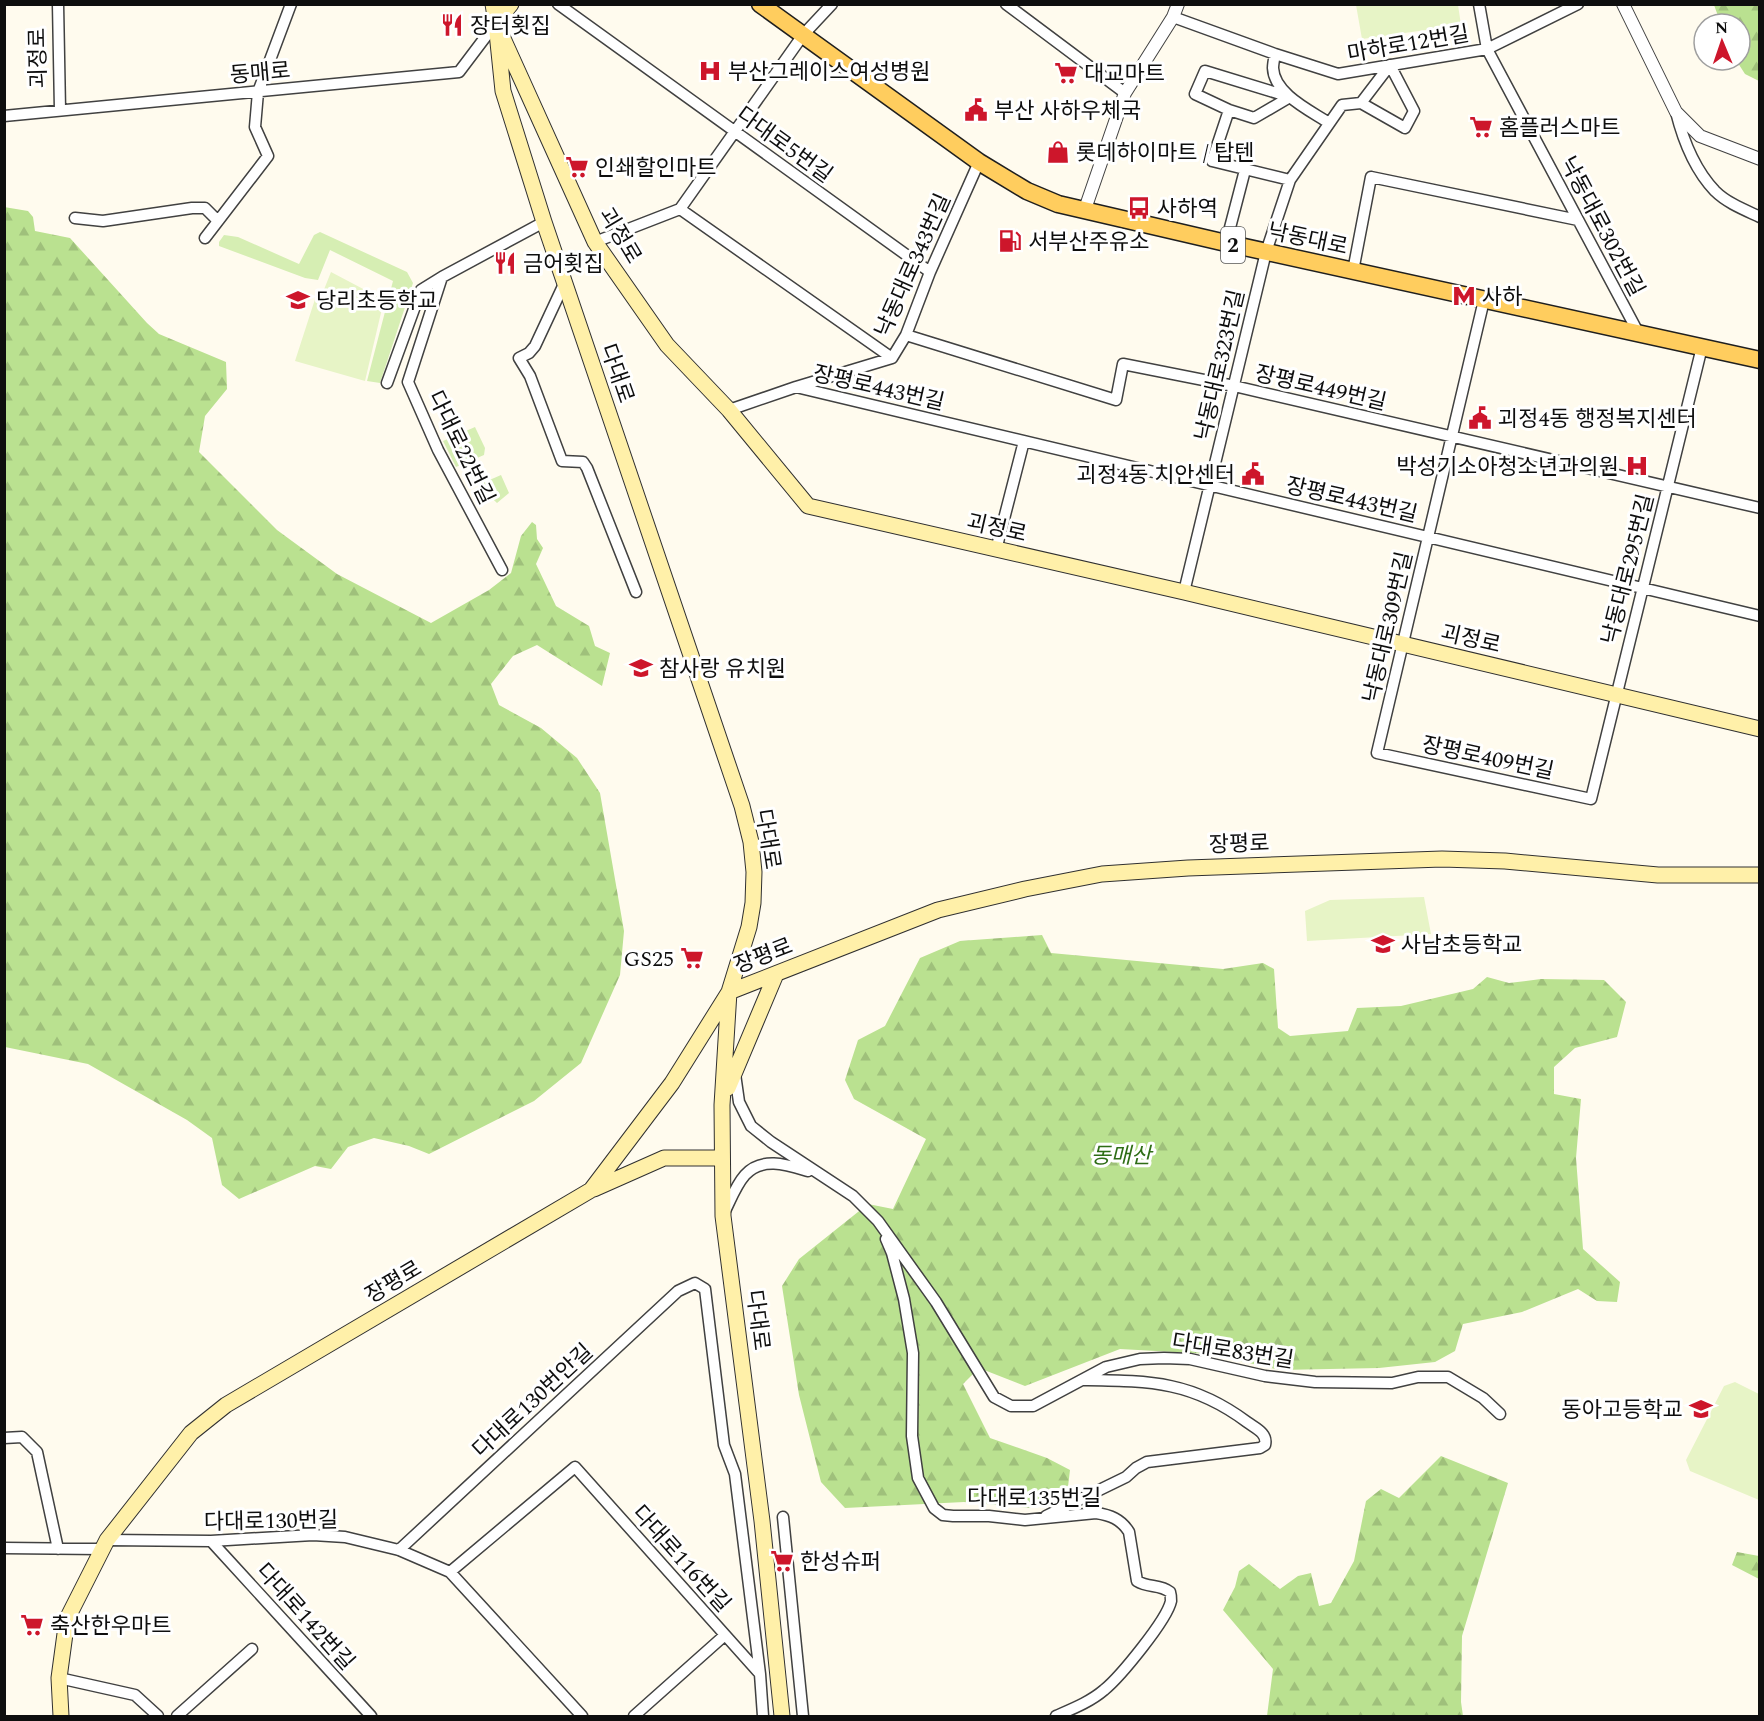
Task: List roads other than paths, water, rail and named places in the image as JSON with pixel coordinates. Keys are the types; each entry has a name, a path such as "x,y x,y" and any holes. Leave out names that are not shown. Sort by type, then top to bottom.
{"main road":[{"name":"괴정로","path":"493,4 496,23 595,242 667,345 729,410 807,506 1184,592 1760,729"},
{"path":"496,23 511,4"},
{"name":"낙동대로","path":"760,4 979,162 1027,191 1058,204 1760,360"},
{"name":"다대로","path":"496,23 503,91 564,284 742,806 749,833 754,872 753,903 749,927 729,992 722,1105 723,1216 762,1521 782,1716"},
{"name":"장평로","path":"61,1716 59,1678 67,1619 105,1545 191,1432 226,1405 591,1190 672,1083 729,992 938,910 1025,889 1102,874 1188,868 1442,859 1505,861 1658,875 1760,875"},
{"path":"722,1105 776,974"},
{"path":"591,1190 664,1158 721,1158"}],"street":[{"name":"괴정로","path":"58,4 60,110"},
{"path":"205,238 268,156 255,127 258,92 291,4"},
{"name":"다대로5번길","path":"558,4 930,272"},
{"path":"595,242 680,209 803,35 832,4"},
{"path":"1006,4 1125,93"},
{"path":"1084,209 1125,93 1173,17 1178,4"},
{"name":"낙동대로302번길","path":"1479,4 1487,49 1639,334"},
{"name":"마하로12번길","path":"1173,17 1338,74 1487,49 1578,4"},
{"path":"1623,4 1676,112 1682,134 1705,179 1716,192 1760,217"},
{"name":"동매로","path":"4,116 459,72 496,23"},
{"path":"1275,54 1273,69 1277,81 1290,98"},
{"path":"1390,65 1414,111 1405,128 1361,103 1390,65"},
{"path":"1290,98 1254,118 1229,110 1195,94 1205,71 1290,98 1329,123"},
{"name":"낙동대로323번길","path":"1184,592 1266,252 1290,180 1342,105 1361,103"},
{"path":"1229,110 1212,161 1290,180"},
{"path":"1676,112 1700,136 1760,159"},
{"name":"낙동대로343번길","path":"729,410 795,387 892,358 906,335 930,272 979,162"},
{"path":"1226,243 1245,170"},
{"path":"1353,271 1371,177 1578,220"},
{"path":"75,218 103,221 205,208 218,220"},
{"path":"680,209 892,358"},
{"path":"387,383 421,290 426,285 544,222"},
{"name":"다대로22번길","path":"442,277 408,382 438,450 502,570"},
{"path":"564,284 535,346 529,353 519,357 530,376 562,461 583,462 587,468 636,592"},
{"name":"낙동대로309번길","path":"1377,753 1484,300"},
{"name":"장평로449번길","path":"906,335 1116,400 1123,364 1234,386 1760,508"},
{"name":"낙동대로295번길","path":"1591,800 1702,347"},
{"name":"장평로443번길","path":"795,387 1760,616"},
{"path":"996,550 1024,441"},
{"name":"장평로409번길","path":"1377,753 1591,800"},
{"name":"다대로83번길","path":"735,1070 739,1102 751,1126 771,1142 853,1196 878,1221 936,1302 994,1397 1011,1406 1033,1406 1106,1367 1140,1359 1164,1358 1201,1361 1265,1376 1315,1382 1392,1383 1418,1377 1448,1377 1483,1398 1500,1414"},
{"path":"723,1216 745,1174 762,1164 782,1163 821,1175"},
{"name":"다대로135번길","path":"878,1221 892,1253 904,1299 913,1353 912,1436 918,1478 934,1508 944,1515 1025,1520 1096,1513 1107,1515 1118,1519 1129,1532 1137,1581 1163,1587 1170,1592 1172,1600 1166,1613 1127,1668 1103,1691 1078,1707 1056,1716"},
{"name":"다대로130번안길","path":"399,1550 678,1291 695,1283 705,1289 724,1445 735,1474 760,1674"},
{"path":"1041,1518 1126,1477 1147,1462 1260,1448 1265,1445 1264,1434 1239,1416 1209,1399 1179,1387 1147,1381 1082,1380"},
{"path":"4,1438 22,1437 37,1452 58,1549"},
{"name":"다대로116번길","path":"450,1572 575,1467 760,1674"},
{"path":"783,1517 803,1716"},
{"name":"다대로130번길","path":"4,1548 58,1549 313,1535 345,1537 399,1550 450,1572 582,1716"},
{"name":"다대로142번길","path":"211,1541 371,1716"},
{"path":"633,1716 725,1635"},
{"path":"177,1716 252,1649"},
{"path":"760,1674 763,1716"},
{"path":"59,1678 135,1695 158,1716"}],"place":[{"name":"장터횟집","path":"452,25"},
{"name":"부산그레이스여성병원","path":"710,71"},
{"name":"대교마트","path":"1066,73"},
{"name":"부산 사하우체국","path":"976,110"},
{"name":"홈플러스마트","path":"1481,127"},
{"name":"롯데하이마트 / 탑텐","path":"1058,152"},
{"name":"인쇄할인마트","path":"577,167"},
{"name":"사하역","path":"1139,208"},
{"name":"서부산주유소","path":"1010,241"},
{"name":"금어횟집","path":"505,263"},
{"name":"사하","path":"1464,296"},
{"name":"당리초등학교","path":"298,300"},
{"name":"괴정4동 행정복지센터","path":"1480,418"},
{"name":"박성기소아청소년과의원","path":"1637,466"},
{"name":"괴정4동 치안센터","path":"1253,474"},
{"name":"참사랑 유치원","path":"641,668"},
{"name":"사남초등학교","path":"1383,944"},
{"name":"GS25","path":"692,958"},
{"name":"동아고등학교","path":"1701,1409"},
{"name":"한성슈퍼","path":"782,1561"},
{"name":"축산한우마트","path":"32,1625"}],"park label":[{"name":"동매산","path":"1121,1155"}]}
